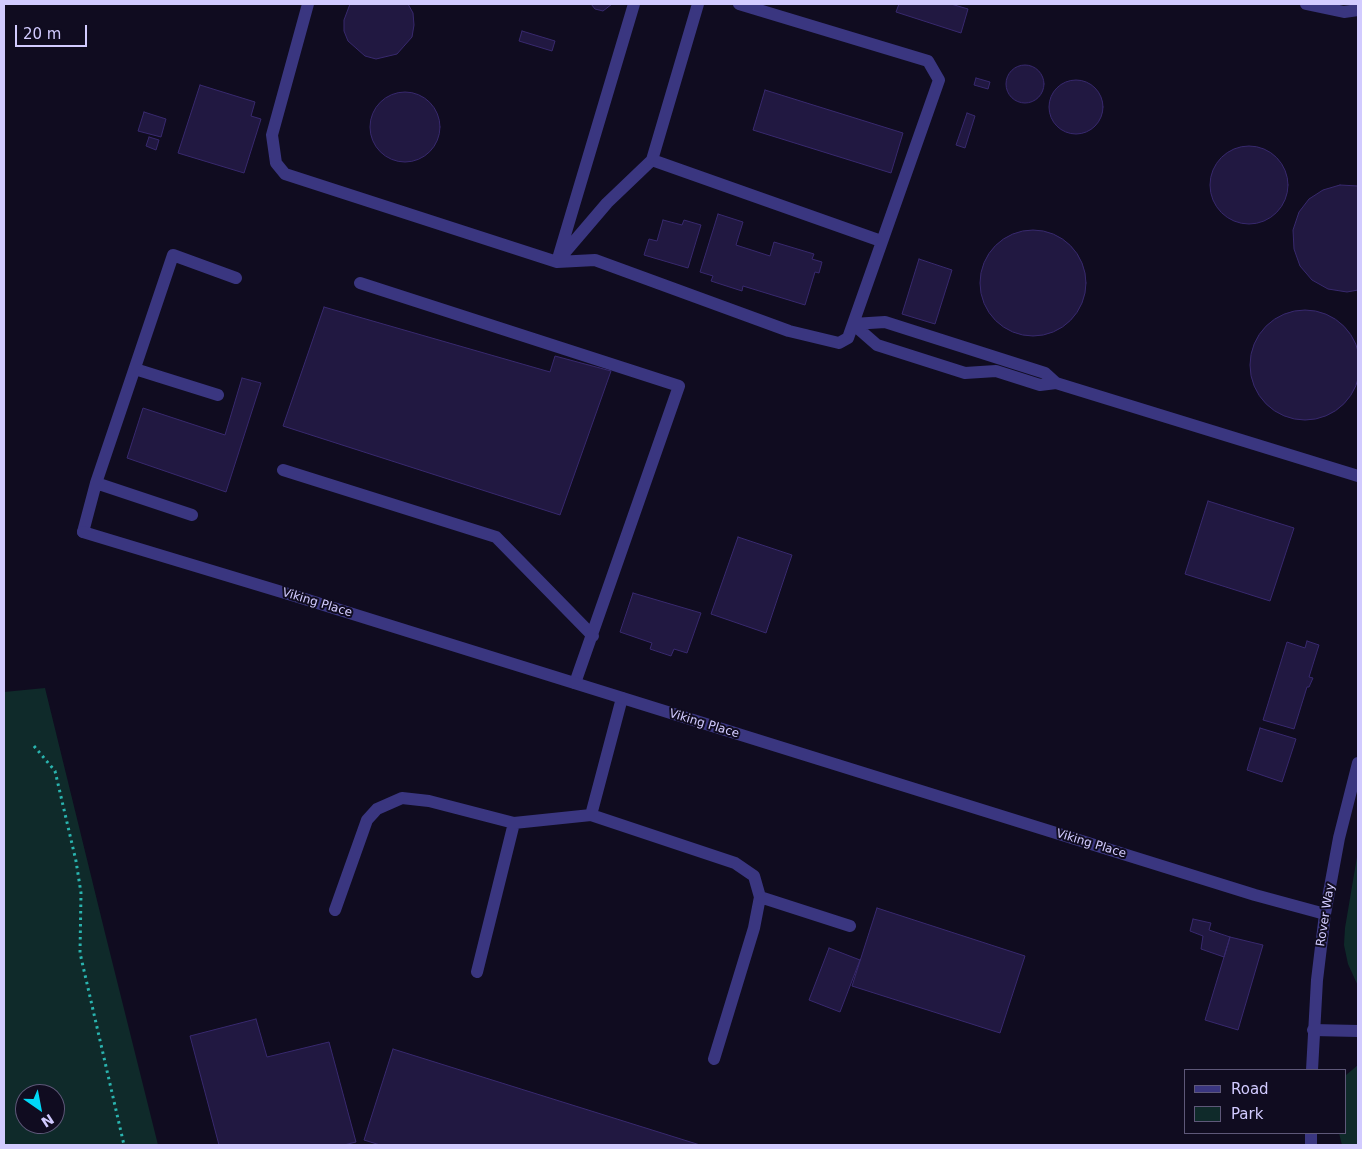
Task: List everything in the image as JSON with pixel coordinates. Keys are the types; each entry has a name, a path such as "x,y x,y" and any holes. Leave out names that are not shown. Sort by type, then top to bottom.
{"street":[{"path":"308,4 272,135 276,163 284,174 557,262 595,260 789,331 839,343 848,338 940,80 928,61 739,4"},
{"path":"557,262 634,4"},
{"path":"557,262 607,203 652,160 698,4"},
{"path":"1306,4 1344,12 1358,10"},
{"path":"652,160 881,241"},
{"path":"192,515 96,483 173,255 236,278"},
{"path":"360,283 680,386 575,683"},
{"path":"853,324 885,322 1045,373 1056,382 1358,476"},
{"path":"853,324 877,345 965,373 996,371 1040,385 1056,382"},
{"path":"135,369 218,396"},
{"path":"283,470 496,537 593,636"},
{"name":"Viking Place","path":"96,483 83,532 295,596 1255,895 1325,914"},
{"path":"592,816 622,698"},
{"name":"Rover Way","path":"1312,1069 1313,1030 1325,914 1339,838 1358,763"},
{"path":"335,910 367,820 377,809 402,798 429,801 514,823 592,816 735,863 754,876 760,897 754,928 714,1059"},
{"path":"477,972 514,823"},
{"path":"760,897 850,926"},
{"path":"1313,1030 1358,1031"}],"path":[{"path":"34,746 55,771 76,861 81,893 80,953 124,1145"}],"green space":[{"path":"45,688 158,1145 4,1145 4,692"},
{"path":"1358,851 1358,986 1348,964 1344,945 1345,928"},
{"path":"1358,1065 1358,1145 1342,1145 1339,1134 1347,1134 1347,1074"}],"building":[{"path":"350,4 408,4 413,13 412,37 397,54 376,59 365,56 348,41 344,31 344,20"},
{"path":"591,4 612,4 603,11 595,9"},
{"path":"899,4 951,4 968,9 961,33 896,12"},
{"path":"522,31 555,41 552,51 519,41"},
{"path":"1025,65 1038,71 1044,84 1038,97 1025,103 1012,97 1006,84 1012,71"},
{"path":"976,78 990,82 988,89 974,85"},
{"path":"1071,80 1081,80 1091,84 1099,92 1103,107 1099,122 1091,130 1081,134 1071,134 1061,130 1053,122 1049,112 1049,102 1053,92 1061,84"},
{"path":"200,85 255,102 251,116 261,119 244,173 178,153"},
{"path":"765,90 903,133 891,173 753,130"},
{"path":"412,92 425,98 434,107 438,113 440,127 438,141 430,152 419,160 398,162 391,160 380,152 372,141 370,120 372,113 380,102 391,94"},
{"path":"144,112 166,119 161,137 138,131"},
{"path":"967,113 975,116 965,148 956,145"},
{"path":"149,137 159,140 156,150 146,146"},
{"path":"1249,146 1264,149 1277,157 1285,170 1288,185 1285,200 1277,213 1264,221 1249,224 1234,221 1221,213 1213,200 1210,185 1213,170 1221,157 1234,149"},
{"path":"1340,185 1358,186 1358,290 1347,292 1328,289 1312,280 1300,266 1294,249 1293,230 1299,212 1309,199 1323,190"},
{"path":"718,214 743,222 736,245 770,256 774,242 814,254 812,259 822,262 819,273 815,272 805,305 743,286 742,291 711,281 713,276 700,272"},
{"path":"663,220 682,225 684,220 701,225 688,268 644,255 649,239 657,241"},
{"path":"1033,230 1053,234 1070,246 1082,263 1086,283 1082,303 1070,320 1053,332 1033,336 1013,332 996,320 984,303 980,283 984,263 996,246 1013,234"},
{"path":"919,259 952,270 935,324 902,314"},
{"path":"324,307 550,372 555,356 611,371 560,515 283,426"},
{"path":"1305,310 1326,314 1344,326 1356,344 1360,365 1356,386 1344,404 1326,416 1305,420 1284,416 1266,404 1254,386 1250,365 1254,344 1266,326 1284,314"},
{"path":"242,378 261,383 226,492 127,458 143,408 225,435"},
{"path":"1208,501 1294,528 1270,601 1185,574"},
{"path":"738,537 792,555 766,633 711,614"},
{"path":"633,593 701,613 687,653 674,649 671,656 650,649 652,643 620,632"},
{"path":"1307,641 1319,645 1309,677 1313,678 1309,687 1307,687 1294,729 1263,720 1287,642 1305,648"},
{"path":"1260,728 1296,739 1282,782 1247,770"},
{"path":"877,908 1025,956 1000,1033 852,986"},
{"path":"1193,919 1211,923 1209,930 1230,937 1224,957 1201,949 1203,936 1190,931"},
{"path":"1230,937 1263,945 1238,1030 1205,1020"},
{"path":"829,948 860,960 840,1012 809,1000"},
{"path":"256,1019 267,1057 329,1042 356,1142 344,1145 219,1145 190,1036"},
{"path":"393,1049 700,1145 380,1145 364,1140"}]}
